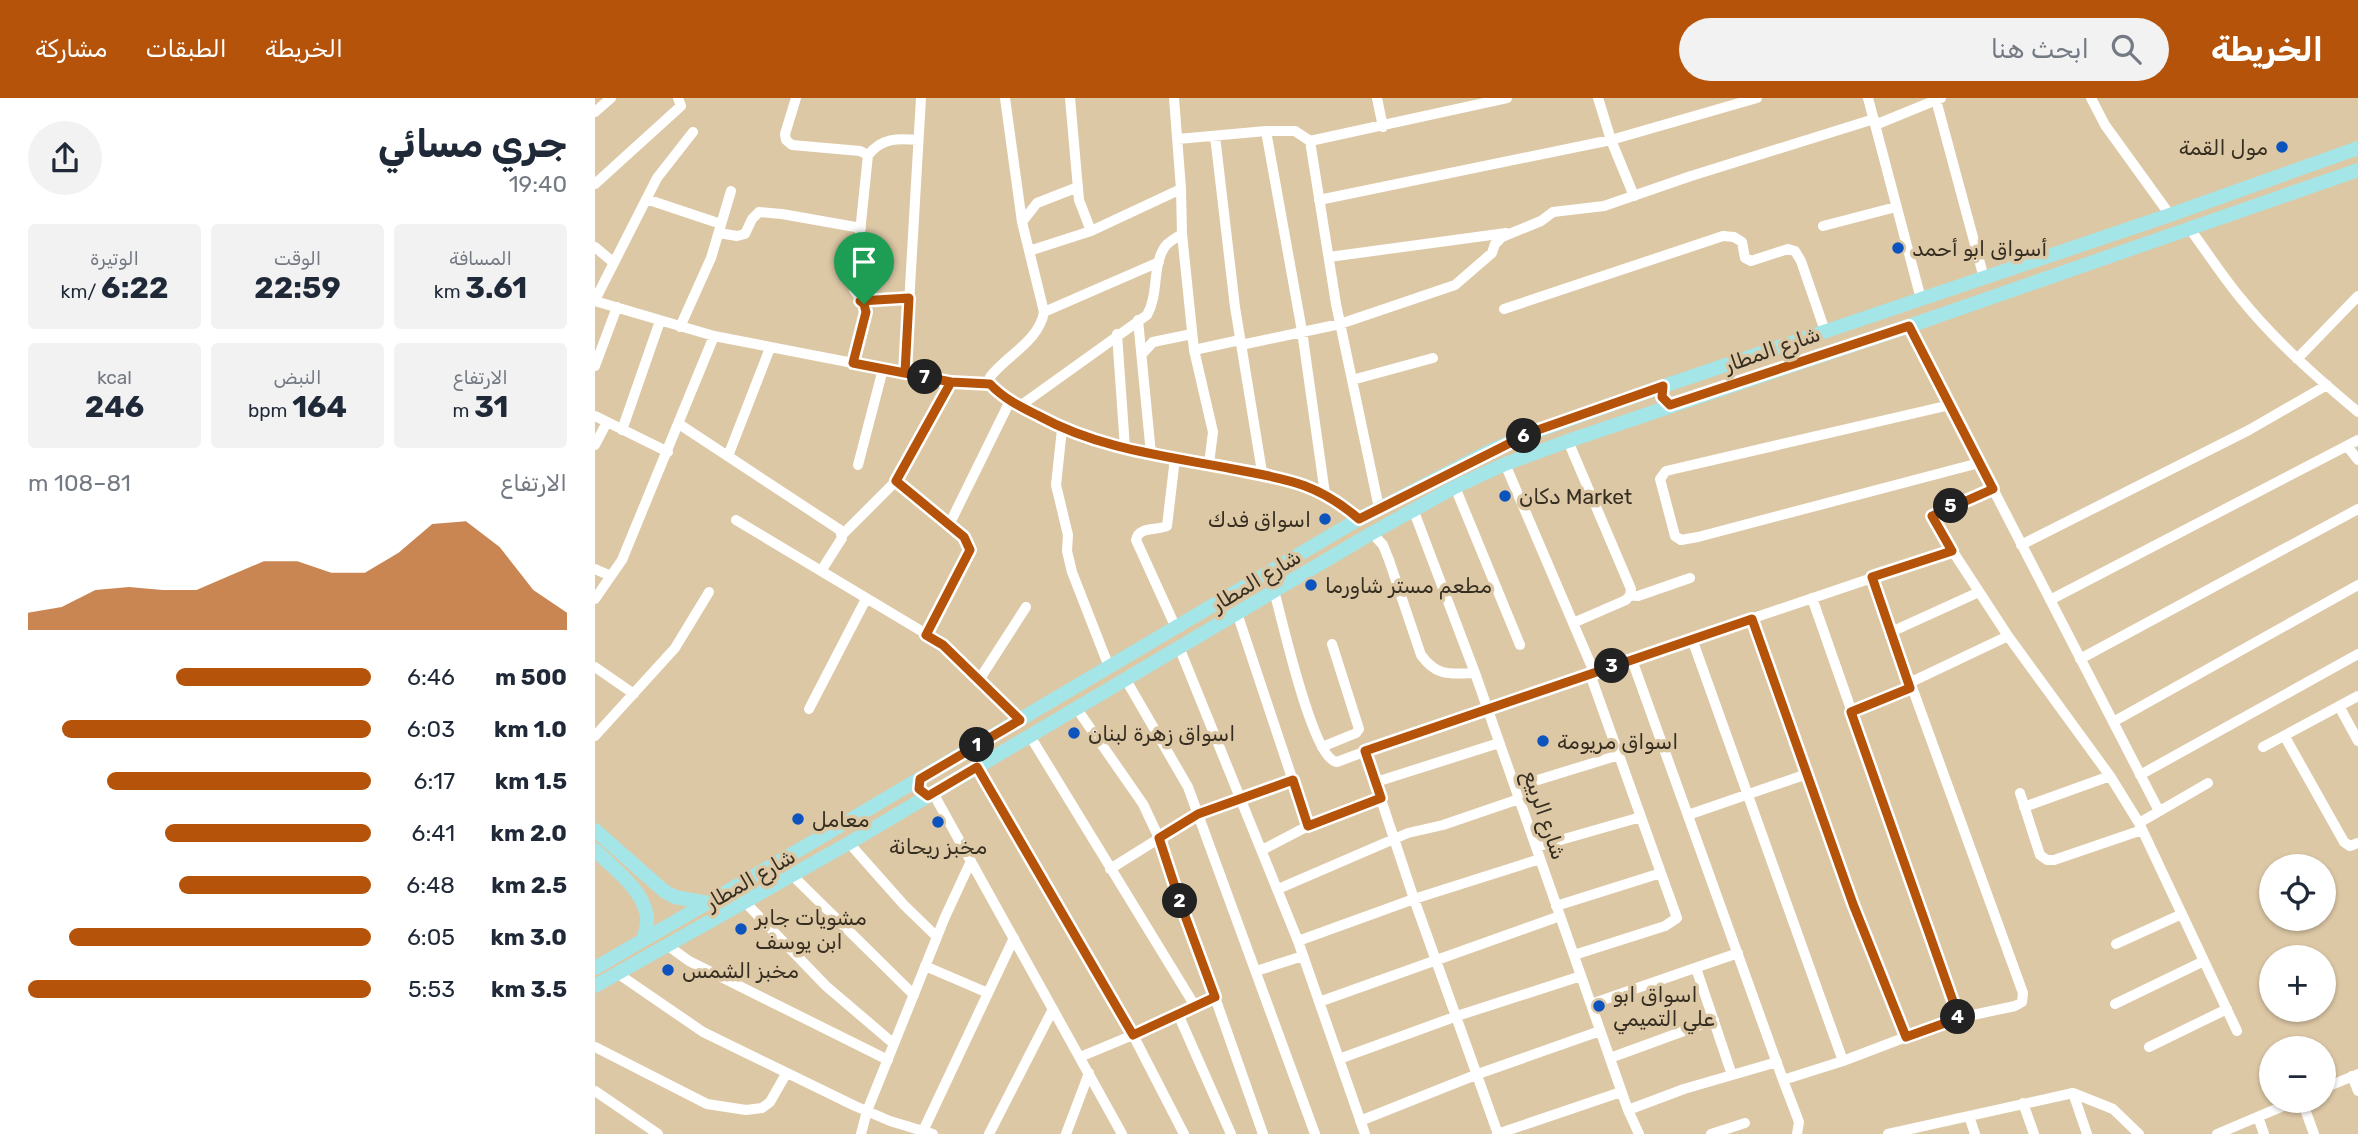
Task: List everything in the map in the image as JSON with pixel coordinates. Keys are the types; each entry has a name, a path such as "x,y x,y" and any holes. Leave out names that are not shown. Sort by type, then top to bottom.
{"main road":[{"name":"شارع المطار","path":"595,968 1359,519 1532,432 2170,215 2358,148"},
{"name":"شارع المطار","path":"595,986 849,843 1372,533 1455,487 1505,464 1670,405 1909,326 2358,170"},
{"path":"1663,386 1662,397 1670,405"},
{"path":"1629,398 1637,407 1636,417"},
{"path":"1237,591 1241,610"},
{"path":"1210,607 1219,614 1220,623"},
{"path":"920,779 919,789 931,795"},
{"path":"887,798 898,804 897,814"},
{"path":"595,830 604,852 640,898 647,916 643,940"},
{"path":"604,852 664,891 686,900 708,903"}],"street":[{"path":"595,112 611,98"},
{"path":"595,184 681,106 678,98"},
{"path":"796,98 785,134 786,140 792,145 860,151 868,155"},
{"path":"905,373 921,98"},
{"path":"1005,98 1022,222 1044,312 1042,325 998,367 990,377 990,384 1001,396 1062,429 1151,454 1262,472 1310,486 1337,500 1359,519"},
{"path":"1070,98 1079,200 1091,231"},
{"path":"1174,98 1182,234 1192,334 1213,432 1209,464"},
{"path":"1377,98 1383,127"},
{"path":"1178,139 1295,131 1310,141 1507,98"},
{"path":"1598,98 1611,140 1634,196"},
{"path":"1319,200 1611,140 1758,98"},
{"path":"1868,98 1921,299"},
{"path":"2091,98 2105,125 2170,215"},
{"path":"1329,257 1511,232 1541,221 1553,212 1604,206 1875,122 1938,99 1984,278"},
{"path":"1266,131 1302,331 1325,494"},
{"path":"693,132 674,153 646,199 595,300 713,336 951,382 990,384"},
{"path":"1215,136 1240,343 1262,472"},
{"path":"853,363 866,312 854,290 868,155 877,145 897,138 919,140"},
{"path":"1310,141 1340,324 1379,508"},
{"path":"1022,222 1037,203 1078,187"},
{"path":"1029,251 1091,231 1181,189"},
{"path":"680,327 711,258 731,191"},
{"path":"646,199 737,236 745,234 752,219 759,212 861,228"},
{"path":"1823,226 1896,207"},
{"path":"2190,229 2238,295 2297,359 2358,412"},
{"path":"1194,349 1340,324 1455,285 1492,253 1495,244 1511,232"},
{"path":"949,525 1015,403 1147,314 1151,308 1164,246 1182,234"},
{"path":"1504,309 1723,236 1734,237 1742,242 1745,258 1751,261 1788,249 1795,251 1801,261 1825,331"},
{"path":"595,247 614,263"},
{"path":"1044,312 1159,262"},
{"path":"2297,359 2358,296"},
{"path":"860,301 909,298"},
{"path":"595,366 617,307"},
{"path":"1138,320 1151,454"},
{"path":"622,430 660,321"},
{"path":"1909,326 2159,811"},
{"path":"1117,334 1125,448"},
{"path":"1142,354 1153,342 1192,334"},
{"path":"595,599 622,560 713,336"},
{"path":"728,456 770,348"},
{"path":"1352,380 1433,358"},
{"path":"859,466 883,369"},
{"path":"821,571 843,534 896,481 951,382"},
{"path":"2021,545 2249,430 2327,385"},
{"path":"1950,405 1666,471 1660,479 1661,490 1675,536 1682,540 1698,537 1979,463"},
{"path":"595,416 668,452"},
{"path":"595,445 607,422"},
{"path":"679,424 843,534"},
{"path":"1062,429 1056,485 1068,535 1067,551 1072,572 1109,667"},
{"path":"2050,600 2358,440"},
{"path":"1568,441 1631,589 1626,600 1573,623"},
{"path":"2347,446 2358,460"},
{"path":"1175,458 1167,526 1158,530 1143,530 1137,534 1136,540 1176,628"},
{"path":"1505,464 1592,673 1677,918 1665,926 1574,955"},
{"path":"896,481 964,537 970,550 926,635"},
{"path":"1455,487 1520,645"},
{"path":"1993,489 1932,516 2008,636 2110,776 2140,826 2237,1031"},
{"name":"شارع الربيع","path":"1413,509 1475,673 1609,1058 1639,1134"},
{"path":"2080,659 2358,509"},
{"path":"736,520 943,645 1020,720"},
{"path":"1372,533 1383,545 1421,655 1429,666 1440,673 1475,673"},
{"path":"1275,591 1310,720 1322,747 1332,761 1337,762 1952,551"},
{"path":"595,569 611,576"},
{"path":"1783,1080 1959,1018 2015,1006 2022,1002 2023,993 1872,577"},
{"path":"1630,595 1638,596 1690,578"},
{"path":"2113,722 2358,586"},
{"path":"595,736 675,648 709,592"},
{"path":"1891,632 1979,592"},
{"path":"1812,598 1959,1018"},
{"path":"809,709 866,599"},
{"path":"979,680 1026,607"},
{"path":"1241,610 1308,826"},
{"path":"1752,619 1853,904 1906,1037"},
{"path":"1851,712 1910,686 2008,636"},
{"path":"1692,639 1843,1061"},
{"path":"1322,747 1356,733 1359,729 1332,644"},
{"path":"1179,647 1298,941 1365,1134"},
{"path":"2140,775 2358,654"},
{"path":"1632,660 1799,1122 1797,1134"},
{"path":"595,667 634,694"},
{"path":"1126,680 1188,788 1315,1134"},
{"path":"2263,747 2358,696"},
{"path":"2339,706 2358,741"},
{"path":"1077,709 1143,804 1159,838 1263,1134"},
{"path":"1030,736 1195,1006"},
{"path":"2285,737 2344,842 2350,846 2358,843"},
{"path":"1376,782 1499,743"},
{"path":"1365,751 1414,899 1498,1134 1622,1092"},
{"path":"1515,787 1619,755"},
{"path":"977,767 1133,1035 1184,1134"},
{"path":"1688,815 1807,774"},
{"path":"2024,807 2110,776"},
{"path":"1110,869 1198,814 1293,780"},
{"path":"2020,793 2040,855 2047,860 2054,860 2140,826 2159,811 2208,783"},
{"path":"931,795 971,861 1122,1134"},
{"path":"1262,850 1308,826 1381,798"},
{"path":"1278,889 1394,838 1519,799"},
{"path":"1298,941 1641,817"},
{"path":"849,843 904,905 937,937"},
{"path":"861,1134 867,1111 925,966 971,861"},
{"path":"1319,1002 1661,873"},
{"path":"792,874 914,995"},
{"path":"744,901 826,986 894,1044"},
{"path":"2116,944 2182,914"},
{"path":"617,973 703,1032 867,1111 928,1133 1014,938"},
{"path":"667,945 689,961 888,1060"},
{"path":"1591,1004 1738,953"},
{"path":"1256,971 1303,956"},
{"path":"2115,1004 2204,961"},
{"path":"925,966 988,993"},
{"path":"1696,968 1732,1075"},
{"path":"1339,1059 1457,1016 1581,976"},
{"path":"1080,1057 1215,997"},
{"path":"989,1134 1053,1009"},
{"path":"2149,1047 2227,1009"},
{"path":"1178,1014 1231,1134"},
{"path":"1609,1058 1714,1020"},
{"path":"1360,1121 1478,1074 1600,1031"},
{"path":"595,1048 707,1104 746,1110 762,1108 770,1102 786,1074"},
{"path":"1628,1110 1684,1089 1777,1062"},
{"path":"1066,1134 1089,1073"},
{"path":"2336,1083 2355,1075 2358,1091"},
{"path":"595,1091 658,1134"},
{"path":"2073,1093 2087,1134"},
{"path":"1888,1134 1926,1130 1969,1116 2073,1093 2113,1109 2139,1134"},
{"path":"2023,1103 2034,1134"},
{"path":"2217,1134 2267,1113"},
{"path":"2306,1113 2314,1134"},
{"path":"1969,1116 1975,1134"},
{"path":"2258,1117 2264,1134"},
{"path":"1711,1134 1745,1123"}],"place":[{"name":"مول القمة","path":"2282,147"},
{"name":"أسواق ابو أحمد","path":"1898,248"},
{"name":"دكان Market","path":"1505,496"},
{"name":"اسواق فدك","path":"1325,519"},
{"name":"مطعم مستر شاورما","path":"1311,585"},
{"name":"اسواق زهرة لبنان","path":"1074,733"},
{"name":"اسواق مريومة","path":"1543,741"},
{"name":"معامل","path":"798,819"},
{"name":"مخبز ريحانة","path":"938,822"},
{"name":"مشويات جابر ابن يوسف","path":"741,929"},
{"name":"مخبز الشمس","path":"668,970"},
{"name":"اسواق ابو علي التميمي","path":"1599,1006"}],"route":[{"path":"864,304 860,301 909,298 905,373 951,382 990,384 1001,396 1069,432 1134,450 1262,472 1310,486 1337,500 1359,519 1532,432 1663,386 1662,397 1670,405 1909,326 1993,489 1932,516 1952,551 1872,577 1910,688 1851,712 1959,1018 1906,1037 1853,904 1752,619 1365,751 1381,798 1308,826 1293,780 1184,821 1159,838 1215,997 1133,1035 977,767 928,796 919,789 920,779 1020,720 943,645 926,635 970,550 964,537 896,481 951,382 853,363 866,312 864,304"}]}
